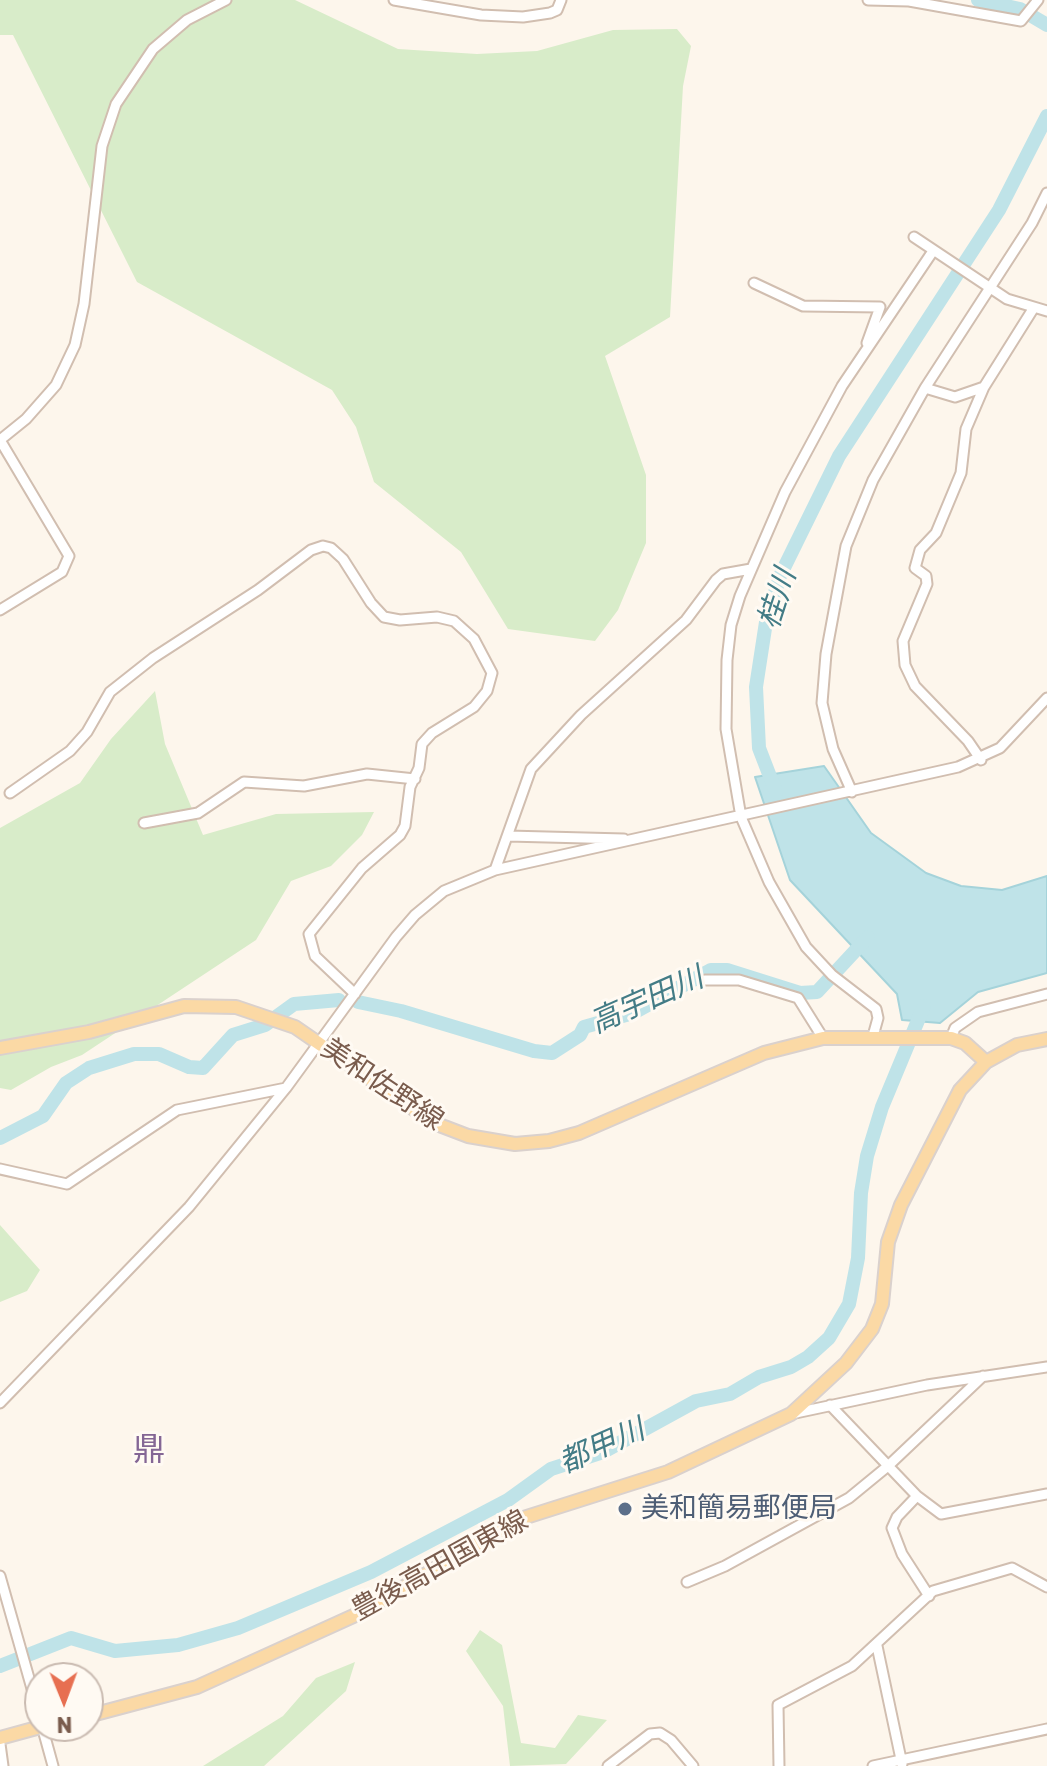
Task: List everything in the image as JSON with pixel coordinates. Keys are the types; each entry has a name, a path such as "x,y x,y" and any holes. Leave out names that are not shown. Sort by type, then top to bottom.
{"main road":[{"name":"美和佐野線","path":"0,1048 89,1032 184,1006 236,1007 282,1020 434,1123 468,1136 515,1144 549,1141 579,1133 764,1053 823,1038 946,1038"},
{"path":"946,1038 965,1043 986,1062"},
{"name":"豊後高田国東線","path":"104,1712 197,1687 360,1613 520,1519 668,1472 791,1414 846,1363 872,1329 882,1304 888,1242 901,1205 935,1141 946,1113 986,1062 1017,1045 1047,1039"},
{"path":"0,1741 24,1733"}],"street":[{"path":"0,610 62,572 69,556 0,440 26,419 49,393 75,345 84,304 102,146 121,95 139,66 169,34 226,0"},
{"path":"394,0 481,15 523,17 557,10 561,0"},
{"path":"868,0 909,1 1021,21 1037,5"},
{"path":"850,792 833,749 822,703 846,546 873,480 925,388 1047,193"},
{"path":"914,237 989,287 1033,309 1047,311"},
{"path":"876,1036 876,1009 834,977 806,947 787,917 743,816 728,743 725,692 731,625 751,569 810,443 862,357 934,252"},
{"path":"754,283 803,306 880,307 862,357"},
{"path":"981,760 968,741 911,680 905,665 903,641 927,584 926,576 915,568 920,550 936,533 961,473 966,429 984,387 1033,309"},
{"path":"925,388 955,397 984,387"},
{"path":"10,793 70,751 87,732 110,692 153,658 258,590 311,550 323,546 343,559 371,603 384,617 400,620 437,617 454,621 474,639 490,665 491,682 481,700 432,733 422,744 400,835 362,868 308,937 315,956 355,994"},
{"path":"495,870 527,775 547,751 676,631 716,580 723,574 751,569"},
{"path":"0,1403 189,1207 286,1088 423,907 457,884 495,870 981,760 1008,741 1047,698"},
{"path":"144,823 198,813 244,782 304,786 367,774 415,779"},
{"path":"508,836 618,837 626,841"},
{"path":"705,980 739,980 798,998 823,1038"},
{"path":"946,1038 978,1012 1047,994"},
{"path":"0,1169 67,1184 177,1110 286,1088"},
{"path":"791,1414 983,1376 1047,1367"},
{"path":"687,1582 832,1508 888,1466 983,1376"},
{"path":"830,1405 917,1496 941,1514 1047,1494"},
{"path":"917,1496 897,1517 892,1528 902,1554 929,1596"},
{"path":"779,1766 778,1705 837,1676 877,1646 929,1596 1012,1568 1047,1587"},
{"path":"0,1576 25,1662"},
{"path":"877,1646 901,1763"},
{"path":"873,1766 901,1763 1047,1729"},
{"path":"608,1766 654,1733 671,1740 693,1766"},
{"path":"0,1741 3,1766"},
{"path":"47,1742 53,1766"}],"green space":[{"path":"0,0 295,0 398,49 477,54 537,51 613,30 677,29 691,46 683,86 670,317 605,356 646,475 646,543 618,610 595,641 508,629 461,552 374,482 356,427 332,390 137,282 13,35 0,35"},
{"path":"155,691 165,744 203,835 276,814 374,812 362,835 331,866 291,881 256,940 82,1055 51,1067 11,1090 0,1088 0,828 80,783 111,739"},
{"path":"0,1225 40,1270 27,1291 0,1302"},
{"path":"480,1630 502,1645 521,1743 555,1748 578,1715 607,1720 566,1764 510,1766 503,1706 466,1651"},
{"path":"355,1662 346,1691 264,1766 203,1766 283,1716 316,1678"}],"water":[{"path":"824,766 871,833 926,873 961,886 1002,890 1047,876 1047,973 978,992 940,1023 902,1020 897,994 790,880 755,777"}],"waterway":[{"path":"978,0 1020,9 1047,25"},
{"name":"桂川","path":"776,792 759,748 756,687 766,622 780,576 839,456 999,210 1047,116"},
{"name":"高宇田川","path":"358,1002 401,1011 534,1051 552,1053 580,1035 584,1027 633,1013 711,970 727,970 800,993 817,992 868,937"},
{"name":"高宇田川","path":"0,1138 43,1116 66,1083 89,1068 134,1054 159,1054 189,1067 203,1068 233,1035 265,1025 294,1004 339,1000"},
{"name":"都甲川","path":"0,1666 71,1638 115,1651 178,1645 238,1628 371,1572 508,1500 551,1469 603,1452 696,1401 730,1394 759,1377 791,1367 808,1357 829,1338 849,1304 858,1258 861,1193 867,1156 882,1107 924,1006"}],"place":[{"name":"美和簡易郵便局","path":"625,1509"}],"district":[{"name":"鼎","path":"149,1451"}]}
